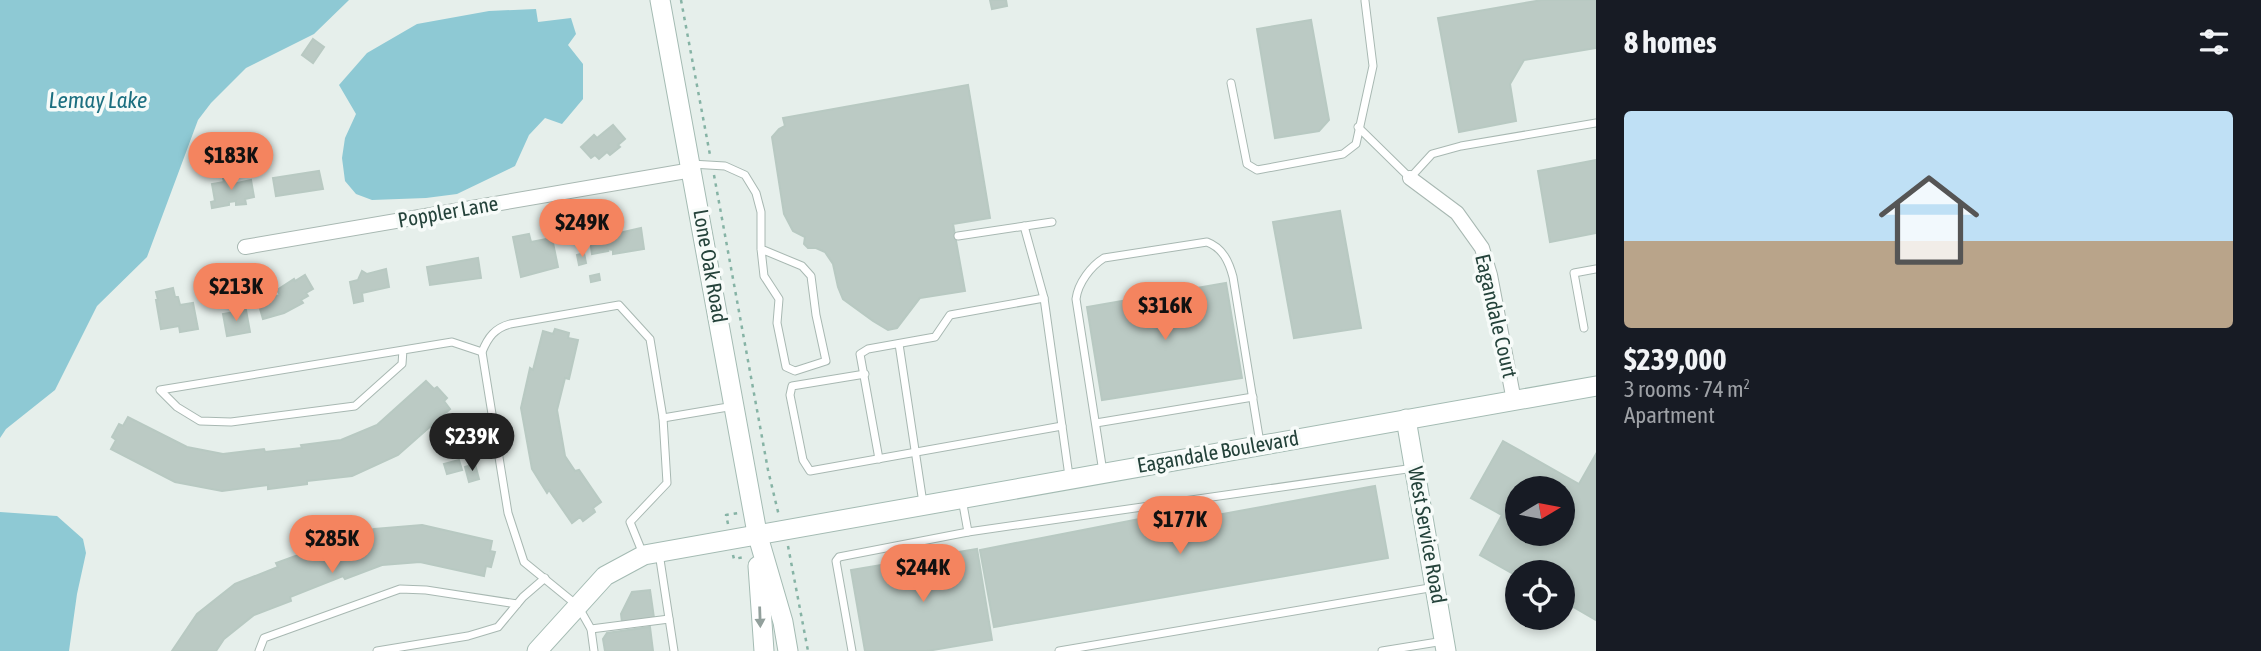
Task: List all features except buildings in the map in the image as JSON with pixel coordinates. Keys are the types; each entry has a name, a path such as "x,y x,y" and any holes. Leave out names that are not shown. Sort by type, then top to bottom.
{"street":[{"name":"Lone Oak Road","path":"660,0 757,533 783,622 788,651"},
{"name":"Poppler Lane","path":"245,247 692,167"},
{"name":"Eagandale Court","path":"1410,178 1457,213 1482,248 1490,275 1514,401"},
{"name":"Eagandale Boulevard","path":"537,651 605,576 651,553 1596,386"},
{"name":"West Service Road","path":"1406,419 1445,646"},
{"name":"Lone Oak Road","path":"757,533 764,651"}],"lane":[{"path":"1231,83 1247,164 1257,170 1343,154 1356,144 1373,66 1365,1"},
{"path":"1359,127 1410,178 1433,153 1596,123"},
{"path":"692,167 725,166 745,175 761,212 761,249 764,276 779,299 777,324 786,367 795,371 826,361 811,276 802,266 761,249"},
{"path":"958,236 1052,222"},
{"path":"1024,226 1044,298 1070,478"},
{"path":"1103,472 1076,299 1081,284 1097,262 1104,258 1207,242 1223,254 1230,265 1261,445"},
{"path":"1584,328 1574,273 1596,269"},
{"path":"879,458 860,354 868,349 935,337 950,315 1044,298"},
{"path":"594,651 592,629 578,606 524,562 508,513 482,352 492,334 506,325 619,305 650,339 663,418 667,483 630,522 651,553 669,619 674,651"},
{"path":"403,350 402,364 355,407 231,422 200,421 177,407 160,390 201,384 403,350 452,342 482,352"},
{"path":"899,344 923,504"},
{"path":"865,374 792,386 790,394 803,460 810,471 1062,426"},
{"path":"1096,423 1253,397"},
{"path":"663,418 734,406"},
{"path":"852,651 837,558 968,532 1415,468"},
{"path":"962,497 968,532"},
{"path":"377,651 468,636 498,627 544,578"},
{"path":"1059,651 1436,587"},
{"path":"259,651 264,638 400,589 426,590 517,604"},
{"path":"592,629 669,619"},
{"path":"1382,651 1445,646"}],"path":[{"path":"681,0 776,506"},
{"path":"789,550 808,651"}],"water":[{"name":"Lemay Lake","path":"0,0 349,0 314,34 246,68 211,103 198,120 147,257 97,306 55,390 6,429 0,438"},
{"path":"536,9 538,22 571,18 576,34 568,45 583,64 583,99 562,124 545,118 529,135 515,166 457,194 372,200 356,194 345,181 342,158 345,138 356,114 339,85 367,53 417,24 489,11"},
{"path":"0,512 57,516 83,539 86,553 69,651 0,651"}]}
